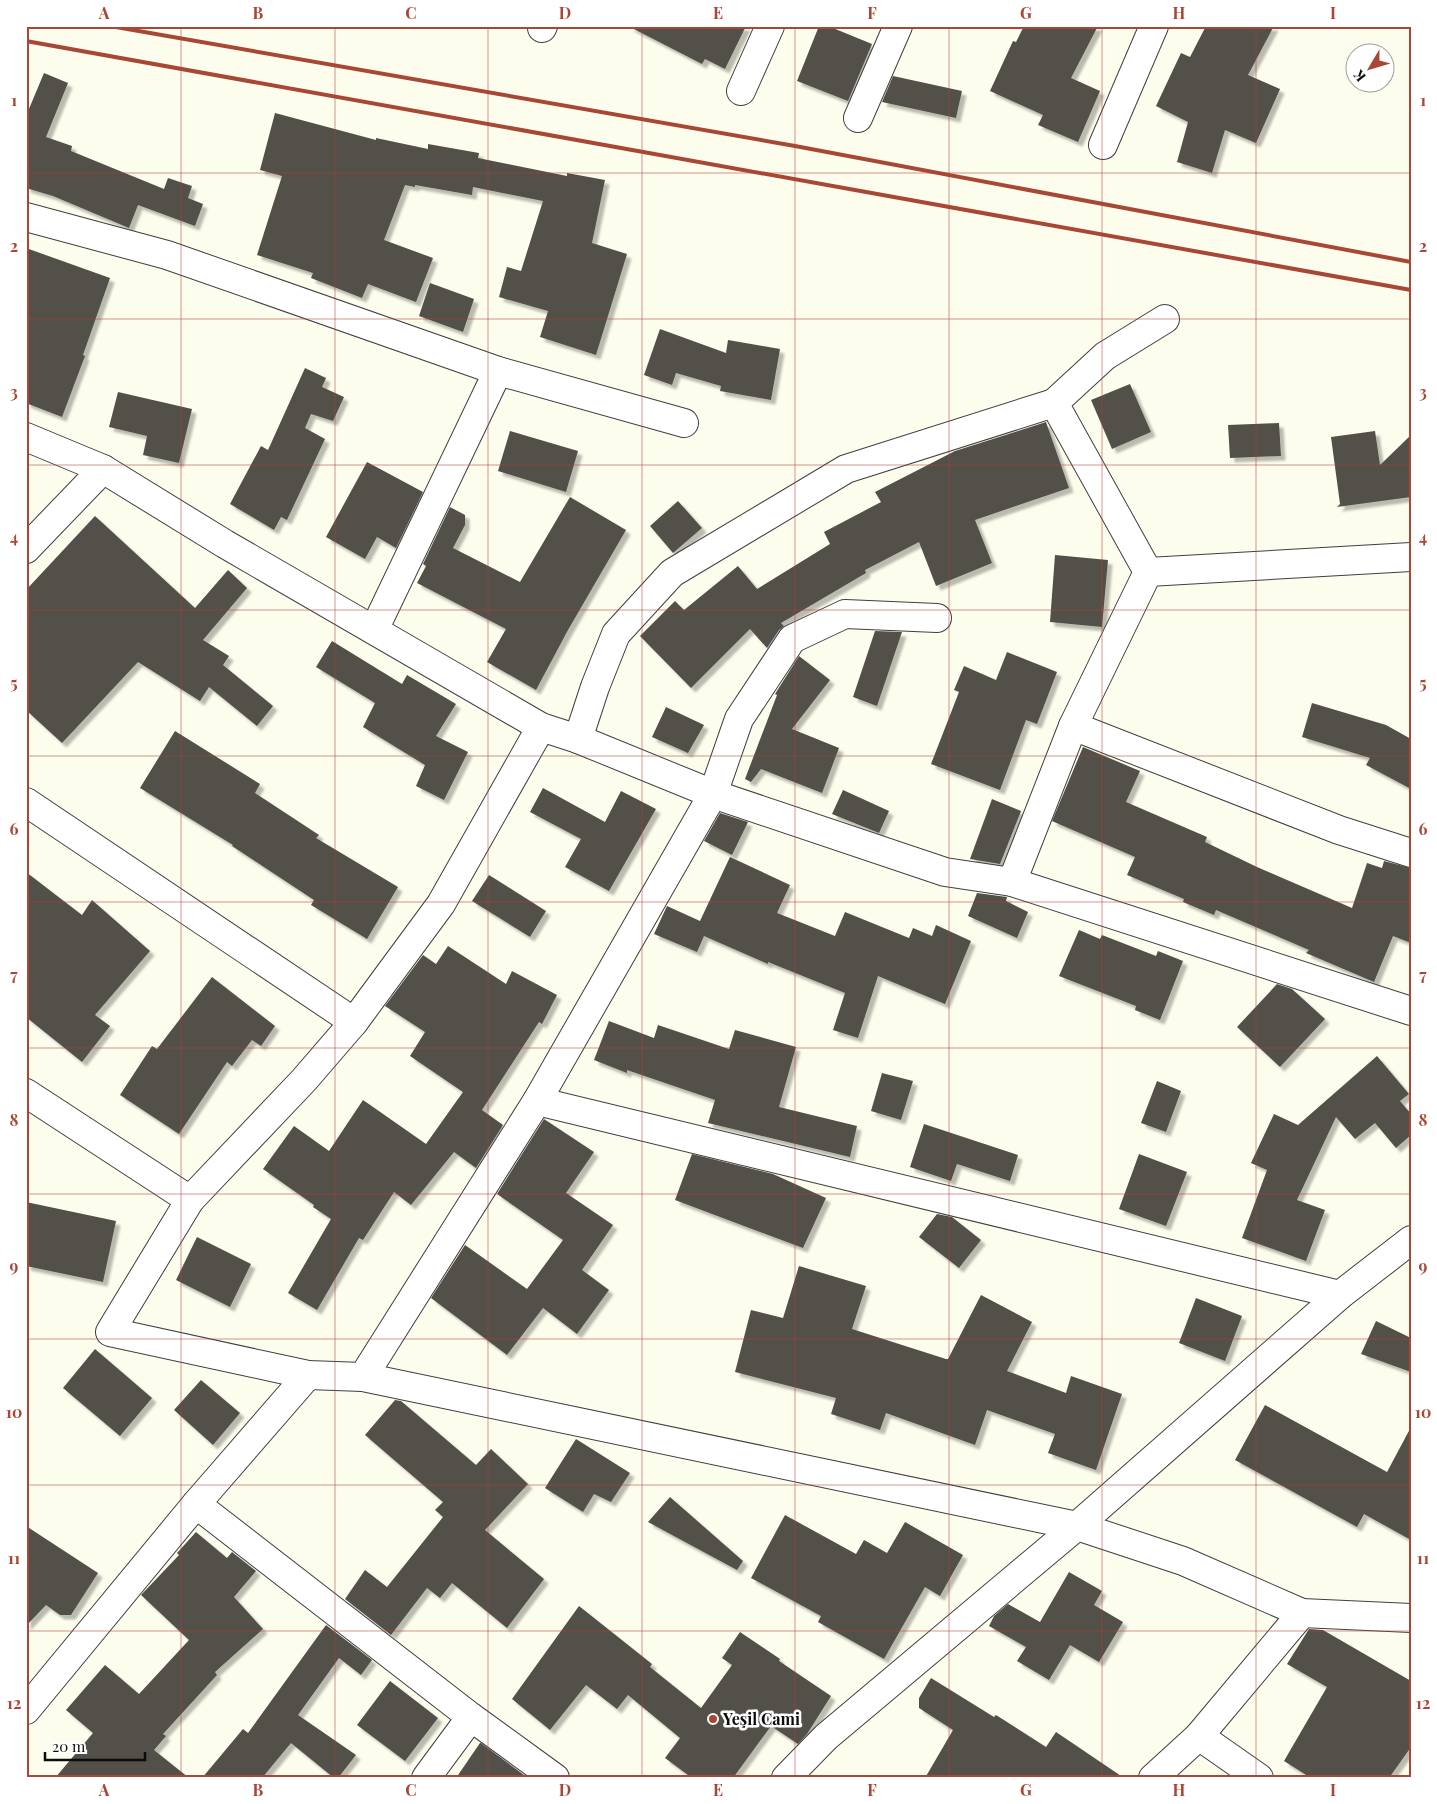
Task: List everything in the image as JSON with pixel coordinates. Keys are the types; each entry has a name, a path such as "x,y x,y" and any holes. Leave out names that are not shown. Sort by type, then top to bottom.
{"street":[{"path":"741,91 770,26"},
{"path":"858,118 898,26"},
{"path":"1102,145 1154,26"},
{"path":"26,217 167,256 498,371 684,423"},
{"path":"578,739 595,687 616,634 672,573 846,469 1054,403 1106,356 1165,319"},
{"path":"374,630 498,371"},
{"path":"1054,403 1148,572"},
{"path":"26,437 103,469 226,544 541,727 578,739 713,794 946,872 1012,882 1411,1011"},
{"path":"26,549 103,469"},
{"path":"1148,572 1411,557"},
{"path":"1012,882 1072,726 1148,572"},
{"path":"363,1377 536,1101 713,794 738,719 792,639 845,614 937,618"},
{"path":"1072,726 1339,830 1411,853"},
{"path":"541,727 441,904 354,1022 304,1080 190,1200 110,1332 308,1375 363,1377 1077,1526 1183,1561 1302,1613 1411,1618"},
{"path":"26,802 354,1022"},
{"path":"26,1093 190,1200"},
{"path":"536,1101 1340,1295"},
{"path":"786,1778 826,1737 1077,1526 1340,1295 1411,1240"},
{"path":"26,1710 196,1504 308,1375"},
{"path":"196,1504 471,1717 556,1778"},
{"path":"1153,1778 1199,1736 1302,1613"},
{"path":"426,1778 471,1717"},
{"path":"1199,1736 1259,1778"}],"building":[{"path":"628,26 746,26 725,69 705,59 702,64"},
{"path":"819,26 828,26 872,44 848,101 797,81"},
{"path":"1024,26 1098,26 1071,78 1100,91 1078,142 1038,125 1043,115 990,91 1013,41 1016,42"},
{"path":"1206,26 1274,26 1248,75 1280,89 1256,143 1225,130 1212,173 1177,162 1188,122 1156,106 1181,53 1190,57"},
{"path":"44,73 68,83 46,137 72,146 71,151 164,189 168,178 192,186 188,198 203,204 195,226 138,205 129,228 53,196 26,188 26,116"},
{"path":"893,76 962,91 956,118 882,102"},
{"path":"275,113 376,140 376,138 428,149 428,144 479,153 478,158 567,176 567,173 605,180 592,243 627,254 596,355 540,337 548,311 499,297 507,267 521,271 543,201 473,187 472,195 405,185 384,240 433,258 416,302 368,284 362,298 311,278 313,273 257,255 282,176 260,170"},
{"path":"26,248 110,278 83,355 85,356 62,417 26,403"},
{"path":"430,283 474,299 463,332 419,316"},
{"path":"660,329 726,353 728,340 780,349 771,400 720,391 721,386 676,373 672,385 644,375"},
{"path":"305,368 326,378 322,387 344,397 333,421 311,414 305,428 325,439 287,520 281,517 274,530 230,504 261,446 268,450"},
{"path":"1130,384 1151,432 1112,449 1091,400"},
{"path":"118,392 192,409 179,463 143,455 147,436 109,427"},
{"path":"1046,422 1069,488 975,520 992,563 936,586 919,542 865,570 866,573 781,623 784,626 779,630 767,648 750,629 691,688 640,636 675,601 684,610 738,566 757,589 830,544 824,532 881,502 875,492 955,451"},
{"path":"1279,423 1281,456 1230,458 1228,425"},
{"path":"510,431 578,451 566,492 498,471"},
{"path":"1375,431 1380,465 1411,435 1411,497 1337,507 1340,504 1331,437"},
{"path":"367,462 423,492 396,548 377,537 365,559 326,537"},
{"path":"570,497 626,530 568,630 536,690 487,662 506,629 417,583 426,566 423,564 450,507 465,515 465,525 453,548 520,582"},
{"path":"678,501 702,528 673,553 650,526"},
{"path":"95,516 195,608 228,570 247,588 203,640 229,656 223,665 273,706 257,726 209,687 200,701 138,662 62,743 26,710 26,590"},
{"path":"1055,555 1108,560 1102,627 1050,622"},
{"path":"875,631 902,632 877,706 853,697"},
{"path":"332,641 402,684 407,675 456,704 436,736 468,752 444,800 416,786 425,765 363,727 375,703 316,667"},
{"path":"1007,652 1057,672 1037,724 1026,720 1000,790 931,764 959,692 954,690 964,666 996,680"},
{"path":"799,656 830,680 792,729 839,748 822,793 761,769 751,782 745,779 777,695 775,694"},
{"path":"1312,703 1386,725 1411,739 1411,789 1366,765 1370,758 1302,737"},
{"path":"666,707 704,725 688,753 652,737"},
{"path":"175,731 260,784 255,793 319,835 316,838 398,887 367,939 311,905 314,900 233,845 140,788"},
{"path":"1083,747 1140,771 1126,802 1207,837 1205,842 1257,867 1352,908 1367,863 1382,868 1384,861 1411,868 1411,943 1393,936 1374,982 1306,953 1309,950 1216,910 1214,915 1183,902 1184,899 1127,875 1135,857 1052,821"},
{"path":"543,788 605,822 621,791 656,809 609,891 565,867 581,839 530,812"},
{"path":"843,790 889,811 879,833 832,814"},
{"path":"992,799 1021,811 1000,864 970,859"},
{"path":"720,813 748,822 732,855 704,841"},
{"path":"730,857 790,885 777,913 835,936 845,912 909,938 913,928 932,936 936,925 971,941 945,1004 878,976 858,1038 833,1030 845,993 768,962 768,964 704,936 697,952 654,934 667,906 700,921"},
{"path":"26,872 82,915 92,900 150,951 95,1015 110,1026 82,1062 26,1017"},
{"path":"489,875 546,911 530,937 472,901"},
{"path":"977,893 1007,897 1006,901 1028,912 1017,938 968,916"},
{"path":"1079,930 1100,939 1102,935 1156,956 1158,951 1183,961 1160,1020 1135,1010 1136,1006 1059,976"},
{"path":"448,946 506,984 512,971 557,995 542,1024 539,1022 482,1110 503,1125 476,1168 454,1152 411,1205 394,1192 363,1240 359,1238 317,1310 288,1293 331,1219 263,1169 294,1126 329,1151 363,1100 426,1144 463,1092 410,1056 425,1032 385,1006 423,955 436,964"},
{"path":"212,977 275,1026 261,1046 252,1040 232,1066 227,1062 179,1134 120,1095 152,1046 157,1049"},
{"path":"1277,984 1292,989 1325,1019 1280,1067 1237,1027"},
{"path":"609,1021 654,1038 658,1025 729,1049 735,1030 796,1047 779,1107 857,1126 850,1157 708,1123 715,1100 627,1070 627,1073 594,1060"},
{"path":"1377,1056 1409,1094 1400,1101 1411,1114 1411,1135 1396,1148 1375,1123 1355,1139 1336,1117 1297,1200 1325,1210 1306,1261 1242,1238 1267,1170 1251,1163 1274,1114 1298,1125"},
{"path":"882,1073 913,1081 901,1120 871,1111"},
{"path":"1157,1081 1181,1091 1166,1132 1141,1123"},
{"path":"544,1119 594,1152 566,1193 613,1225 582,1270 609,1290 577,1334 543,1308 507,1355 431,1298 465,1245 527,1289 563,1240 497,1194"},
{"path":"924,1124 1018,1155 1010,1181 957,1164 951,1181 910,1167"},
{"path":"692,1154 773,1174 826,1198 803,1248 675,1200"},
{"path":"1139,1154 1187,1172 1166,1226 1119,1209"},
{"path":"26,1202 116,1221 103,1282 26,1266"},
{"path":"937,1214 952,1217 981,1240 959,1268 919,1237"},
{"path":"197,1237 251,1264 230,1307 176,1280"},
{"path":"799,1266 866,1286 852,1329 946,1359 948,1359 981,1295 1032,1322 1007,1371 1066,1393 1071,1376 1122,1394 1096,1470 1048,1453 1055,1434 987,1410 975,1445 886,1413 880,1430 831,1414 836,1398 735,1372 751,1310 783,1318"},
{"path":"1196,1298 1242,1316 1225,1361 1179,1343"},
{"path":"1376,1321 1411,1338 1411,1372 1361,1354"},
{"path":"95,1349 152,1398 120,1436 63,1388"},
{"path":"201,1380 240,1413 213,1445 174,1410"},
{"path":"395,1400 401,1401 476,1465 491,1449 528,1484 485,1530 544,1579 507,1628 452,1583 440,1598 427,1588 391,1635 345,1599 365,1570 387,1587 443,1517 435,1510 443,1502 365,1435"},
{"path":"1265,1405 1387,1472 1411,1427 1411,1540 1364,1514 1357,1527 1235,1460"},
{"path":"576,1439 630,1473 611,1502 594,1494 583,1512 545,1488"},
{"path":"670,1497 743,1561 737,1570 648,1522"},
{"path":"785,1515 856,1554 864,1540 887,1553 905,1522 963,1555 940,1596 925,1587 884,1659 818,1622 821,1616 751,1578"},
{"path":"26,1526 98,1573 71,1615 60,1615 46,1605 26,1626"},
{"path":"196,1532 227,1558 232,1552 256,1571 234,1597 263,1629 215,1672 217,1675 163,1734 166,1736 154,1750 189,1778 55,1778 93,1733 66,1710 105,1665 139,1694 189,1640 141,1595 179,1555 177,1553"},
{"path":"1069,1572 1102,1591 1094,1605 1123,1622 1099,1662 1070,1645 1049,1680 1017,1661 1026,1647 989,1626 994,1616 1008,1604 1040,1622"},
{"path":"579,1606 652,1664 650,1667 701,1708 732,1665 722,1658 740,1632 831,1696 807,1734 798,1744 771,1726 733,1778 692,1778 665,1758 680,1738 628,1695 617,1709 586,1685 550,1730 512,1699"},
{"path":"326,1625 372,1660 361,1675 339,1658 298,1715 356,1755 338,1778 334,1778 291,1743 262,1778 202,1778 243,1729 248,1733"},
{"path":"1309,1629 1323,1630 1411,1681 1411,1747 1389,1778 1311,1778 1284,1761 1327,1687 1287,1664"},
{"path":"931,1678 994,1717 996,1715 1046,1747 1056,1732 1124,1778 925,1778 953,1730 919,1708 919,1698"},
{"path":"390,1681 438,1718 405,1761 357,1725"},
{"path":"481,1743 528,1778 456,1778"}],"railway":[{"path":"110,26 795,146 1411,262"},
{"path":"26,41 1411,290"}],"place":[{"name":"Yeşil Cami","path":"713,1719"}]}
